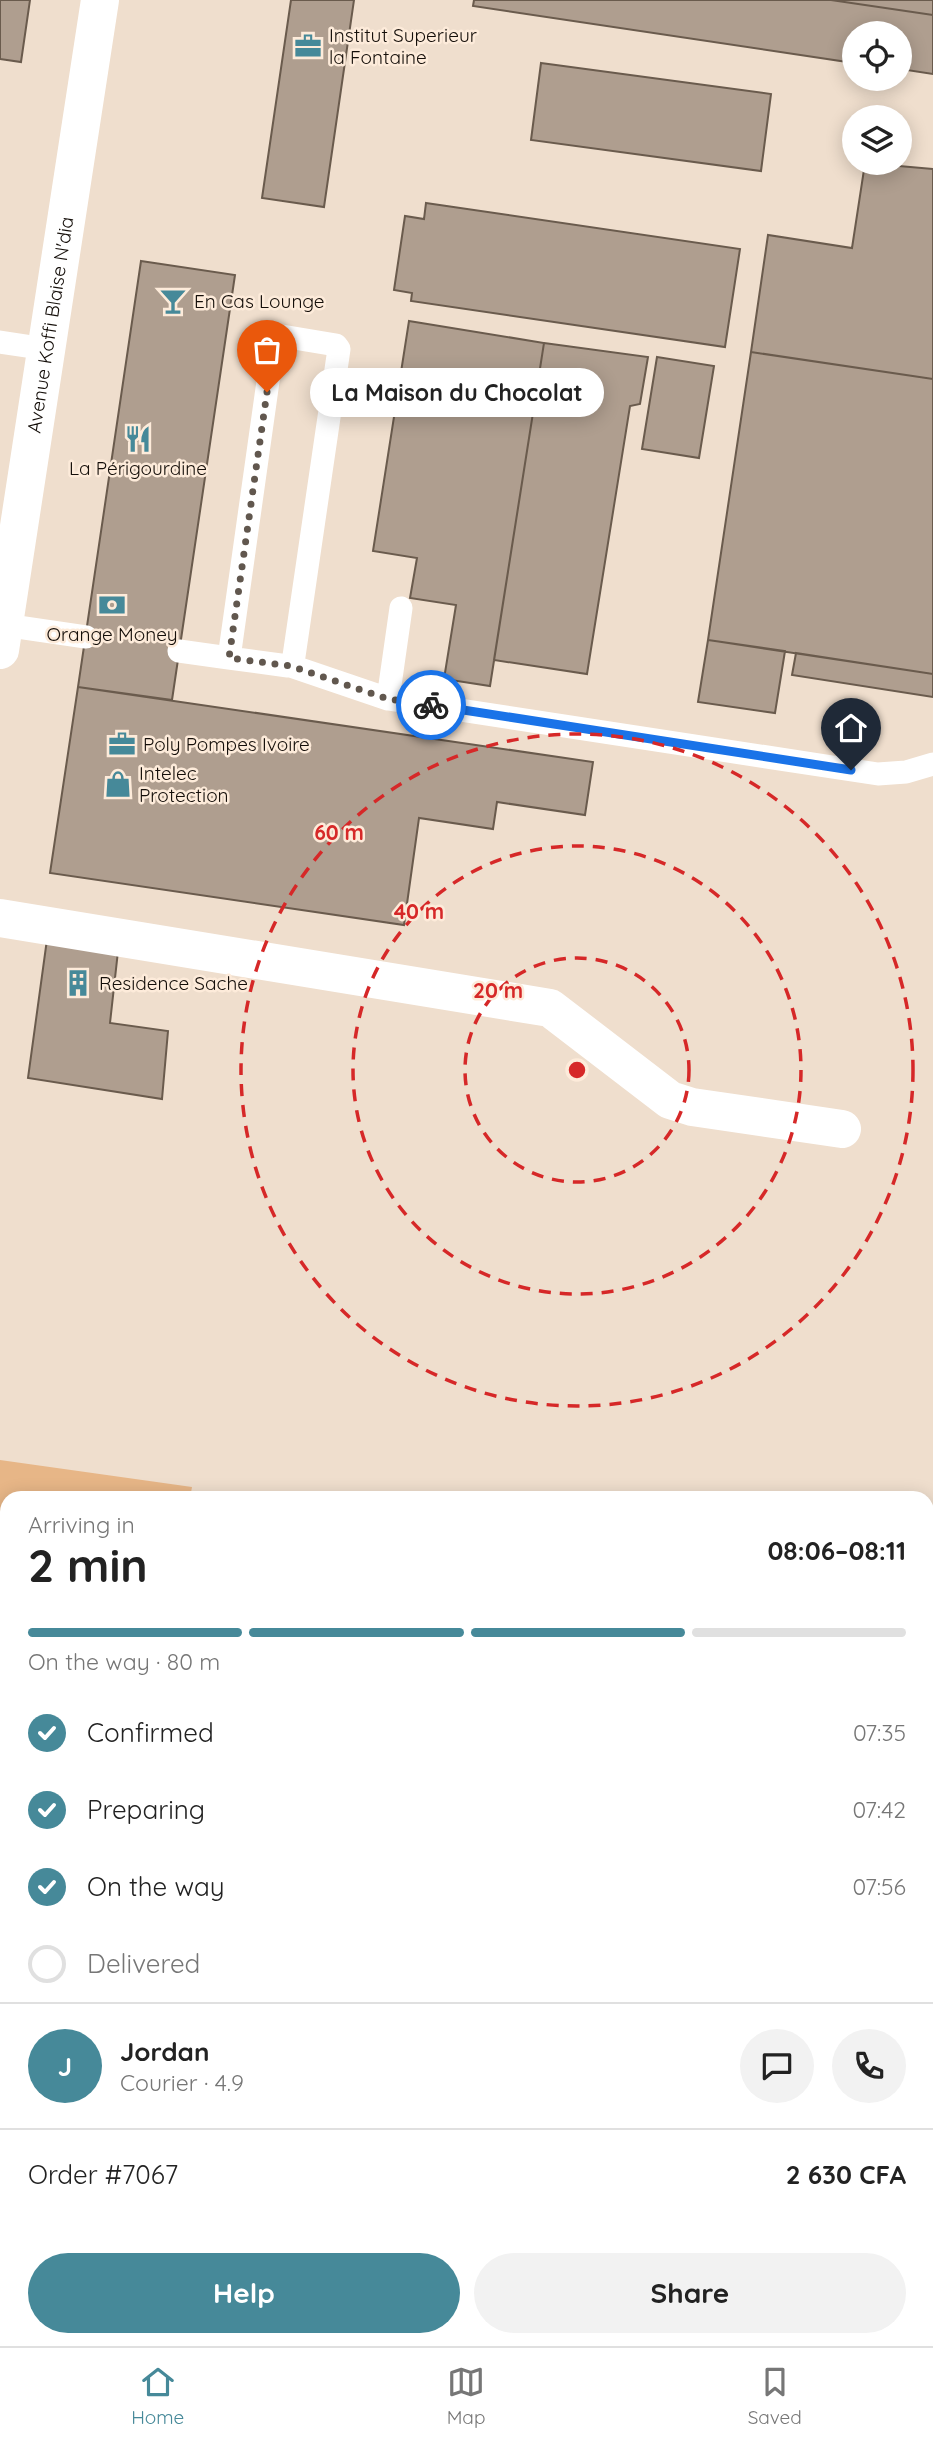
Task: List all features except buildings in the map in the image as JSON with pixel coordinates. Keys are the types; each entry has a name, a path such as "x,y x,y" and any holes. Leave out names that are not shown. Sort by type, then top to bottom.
{"street":[{"name":"Avenue Koffi Blaise N'dia","path":"2,638 100,0"},
{"path":"0,918 550,1008 670,1100 692,1107 842,1129"}],"lane":[{"path":"229,658 274,339 282,336 335,345 339,349 291,666"},
{"path":"0,342 46,349"},
{"path":"388,699 401,608"},
{"path":"2,638 86,637"},
{"path":"179,650 291,666 388,699 878,774 906,772 933,764"}],"shaded area":[{"path":"0,1460 192,1487 191,1491 0,1491"}],"way so far":[{"path":"267,392 229,658 291,666 388,699 431,705"}],"place":[{"name":"Institut Superieur la Fontaine","path":"308,46"},
{"name":"En Cas Lounge","path":"173,301"},
{"name":"La Maison du Chocolat","path":"267,392"},
{"name":"La Périgourdine","path":"138,439"},
{"name":"Orange Money","path":"112,605"},
{"name":"Poly Pompes Ivoire","path":"122,744"},
{"name":"Intelec Protection","path":"118,784"},
{"name":"Residence Sache","path":"78,983"}],"route":[{"path":"431,705 851,770"}]}
